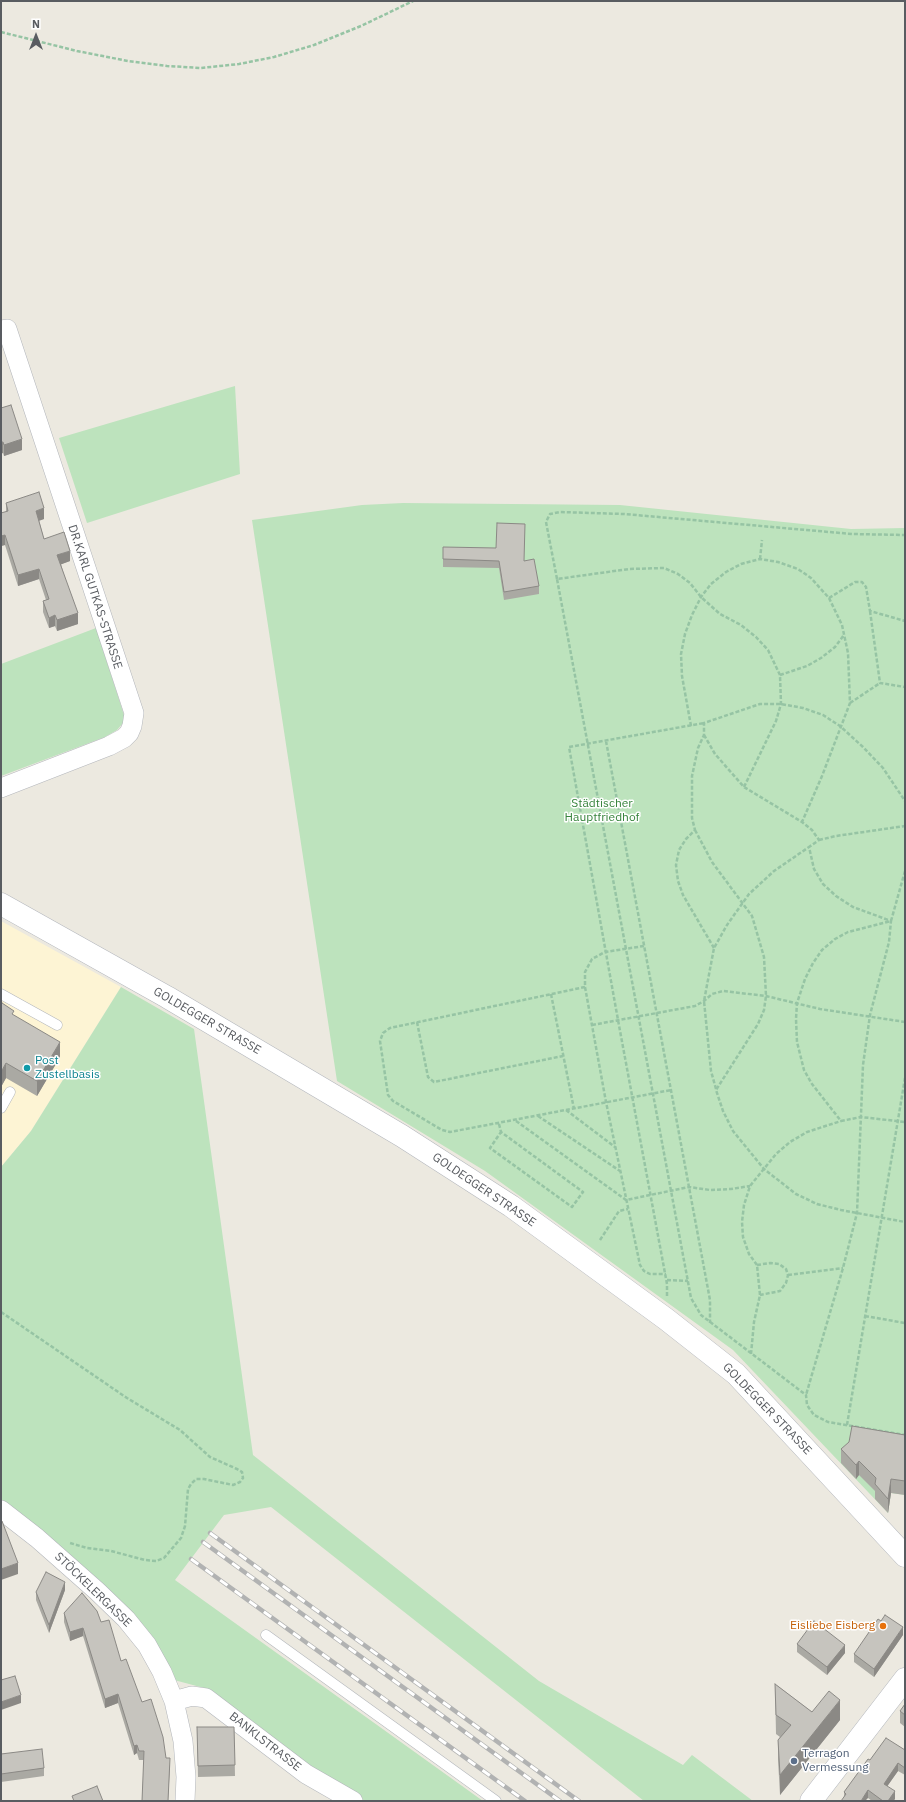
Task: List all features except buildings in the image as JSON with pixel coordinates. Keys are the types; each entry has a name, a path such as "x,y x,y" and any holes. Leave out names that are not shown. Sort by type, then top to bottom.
{"street":[{"name":"DR.KARL GUTKAS-STRASSE","path":"1,788 109,746 124,738 129,733 132,726 134,713 4,329"},
{"name":"GOLDEGGER STRASSE","path":"1,904 167,997 415,1144 517,1211 666,1319 736,1374 905,1556"},
{"name":"STÖCKELERGASSE","path":"1,1510 37,1538 126,1619 150,1652 162,1672 174,1701 183,1741 186,1777 185,1801"},
{"path":"811,1801 905,1679"},
{"name":"BANKLSTRASSE","path":"174,1701 192,1696 206,1698 306,1774 353,1801"}],"lane":[{"path":"1,994 57,1025"},
{"path":"1,1108 10,1092"},
{"path":"266,1635 496,1801"}],"path":[{"path":"1,32 77,51 167,66 201,68 239,64 314,45 361,26 414,1"},
{"path":"806,1396 710,1323 701,1315 691,1298 546,522 550,514 560,512 624,514 852,534 905,535"},
{"path":"760,560 762,540"},
{"path":"691,726 682,676 682,654 685,634 701,597 711,584 726,572 741,564 760,560 778,562 798,569 811,578 829,598 837,612 845,634 848,653 850,703 822,776 802,822"},
{"path":"557,579 629,569 664,568 678,574 690,583 701,597 720,614 756,637 768,650 780,675 781,704 776,721 744,787"},
{"path":"829,598 855,582 862,582 866,587 880,683"},
{"path":"870,611 905,621"},
{"path":"780,675 807,666 821,658 835,647 845,634"},
{"path":"850,703 880,683 905,688"},
{"path":"666,1319 666,1274 605,952 569,746 691,726 760,704 781,704 803,708 823,715 840,726 883,768 905,801"},
{"path":"704,723 704,735 698,748 692,776 692,818 695,830 712,862 752,916 764,957 766,996 764,1010 758,1024 716,1090"},
{"path":"704,735 715,754 744,787 802,822 812,830 819,840"},
{"path":"606,741 710,1300 710,1323"},
{"path":"905,826 836,836 819,840 774,871 749,894 714,948 704,1002 711,1071 723,1111 734,1131 764,1169 796,1194 817,1204 903,1222 905,1218"},
{"path":"695,830 686,839 679,850 676,865 678,881 683,895 714,948"},
{"path":"809,847 814,869 823,884 836,896 853,907 891,921"},
{"path":"905,871 891,921 889,942 870,1015 863,1065 856,1213 843,1268 806,1396 807,1405 814,1415 828,1422 905,1435"},
{"path":"841,1121 812,1084 804,1070 797,1042 797,1003 804,980 822,950 848,932 891,921"},
{"path":"644,946 605,952 592,958 585,972 585,987 606,1102 640,1265 644,1271 650,1274 666,1274"},
{"path":"585,987 390,1028 383,1033 380,1042 388,1095 393,1101 442,1130 450,1132 499,1124 671,1090"},
{"path":"592,1025 695,1006 704,1002 712,994 723,991 766,996 820,1009 870,1015 905,1022"},
{"path":"551,994 574,1109"},
{"path":"417,1022 428,1077 434,1082 564,1056"},
{"path":"847,1425 905,1078"},
{"path":"566,1110 616,1147"},
{"path":"538,1116 620,1171"},
{"path":"751,1354 754,1322 760,1295 757,1265 749,1254 743,1237 742,1222 744,1205 750,1186 776,1154 790,1142 807,1132 841,1121 861,1117 905,1122"},
{"path":"515,1120 626,1200 689,1187 710,1190 750,1186"},
{"path":"499,1124 501,1132 583,1192 572,1207 490,1148 501,1132"},
{"path":"600,1240 619,1211 628,1209"},
{"path":"757,1265 770,1263 779,1264 786,1269 788,1275 786,1283 780,1291 760,1295"},
{"path":"788,1275 843,1268"},
{"path":"667,1280 688,1281"},
{"path":"1,1312 126,1398 180,1430 210,1458 242,1472 243,1478 240,1482 233,1485 204,1479 196,1479 191,1484 188,1489 185,1526 180,1538 164,1558 156,1561 145,1560 111,1551 87,1548 66,1542"},
{"path":"865,1316 905,1323"}],"shaded area":[{"path":"1,921 121,987 31,1131 1,1167"}],"green space":[{"path":"235,386 240,474 87,523 59,438"},
{"name":"Städtischer Hauptfriedhof","path":"403,503 620,505 851,529 905,528 905,1495 891,1493 888,1513 733,1350 485,1171 337,1081 252,520 362,505"},
{"path":"96,628 124,715 123,723 117,730 105,737 1,776 1,664"},
{"path":"121,987 194,1029 253,1455 539,1681 683,1765 692,1755 753,1801 644,1801 271,1507 224,1515 175,1580 483,1801 362,1801 311,1771 208,1689 174,1680 103,1584 45,1533 1,1499 1,1167 31,1131"}],"railway":[{"path":"210,1533 579,1801"},
{"path":"203,1542 560,1801"},
{"path":"191,1559 525,1801"}],"place":[{"name":"Post Zustellbasis","path":"27,1068"},
{"name":"Eisliebe Eisberg","path":"883,1626"},
{"name":"Terragon Vermessung","path":"794,1761"}]}
